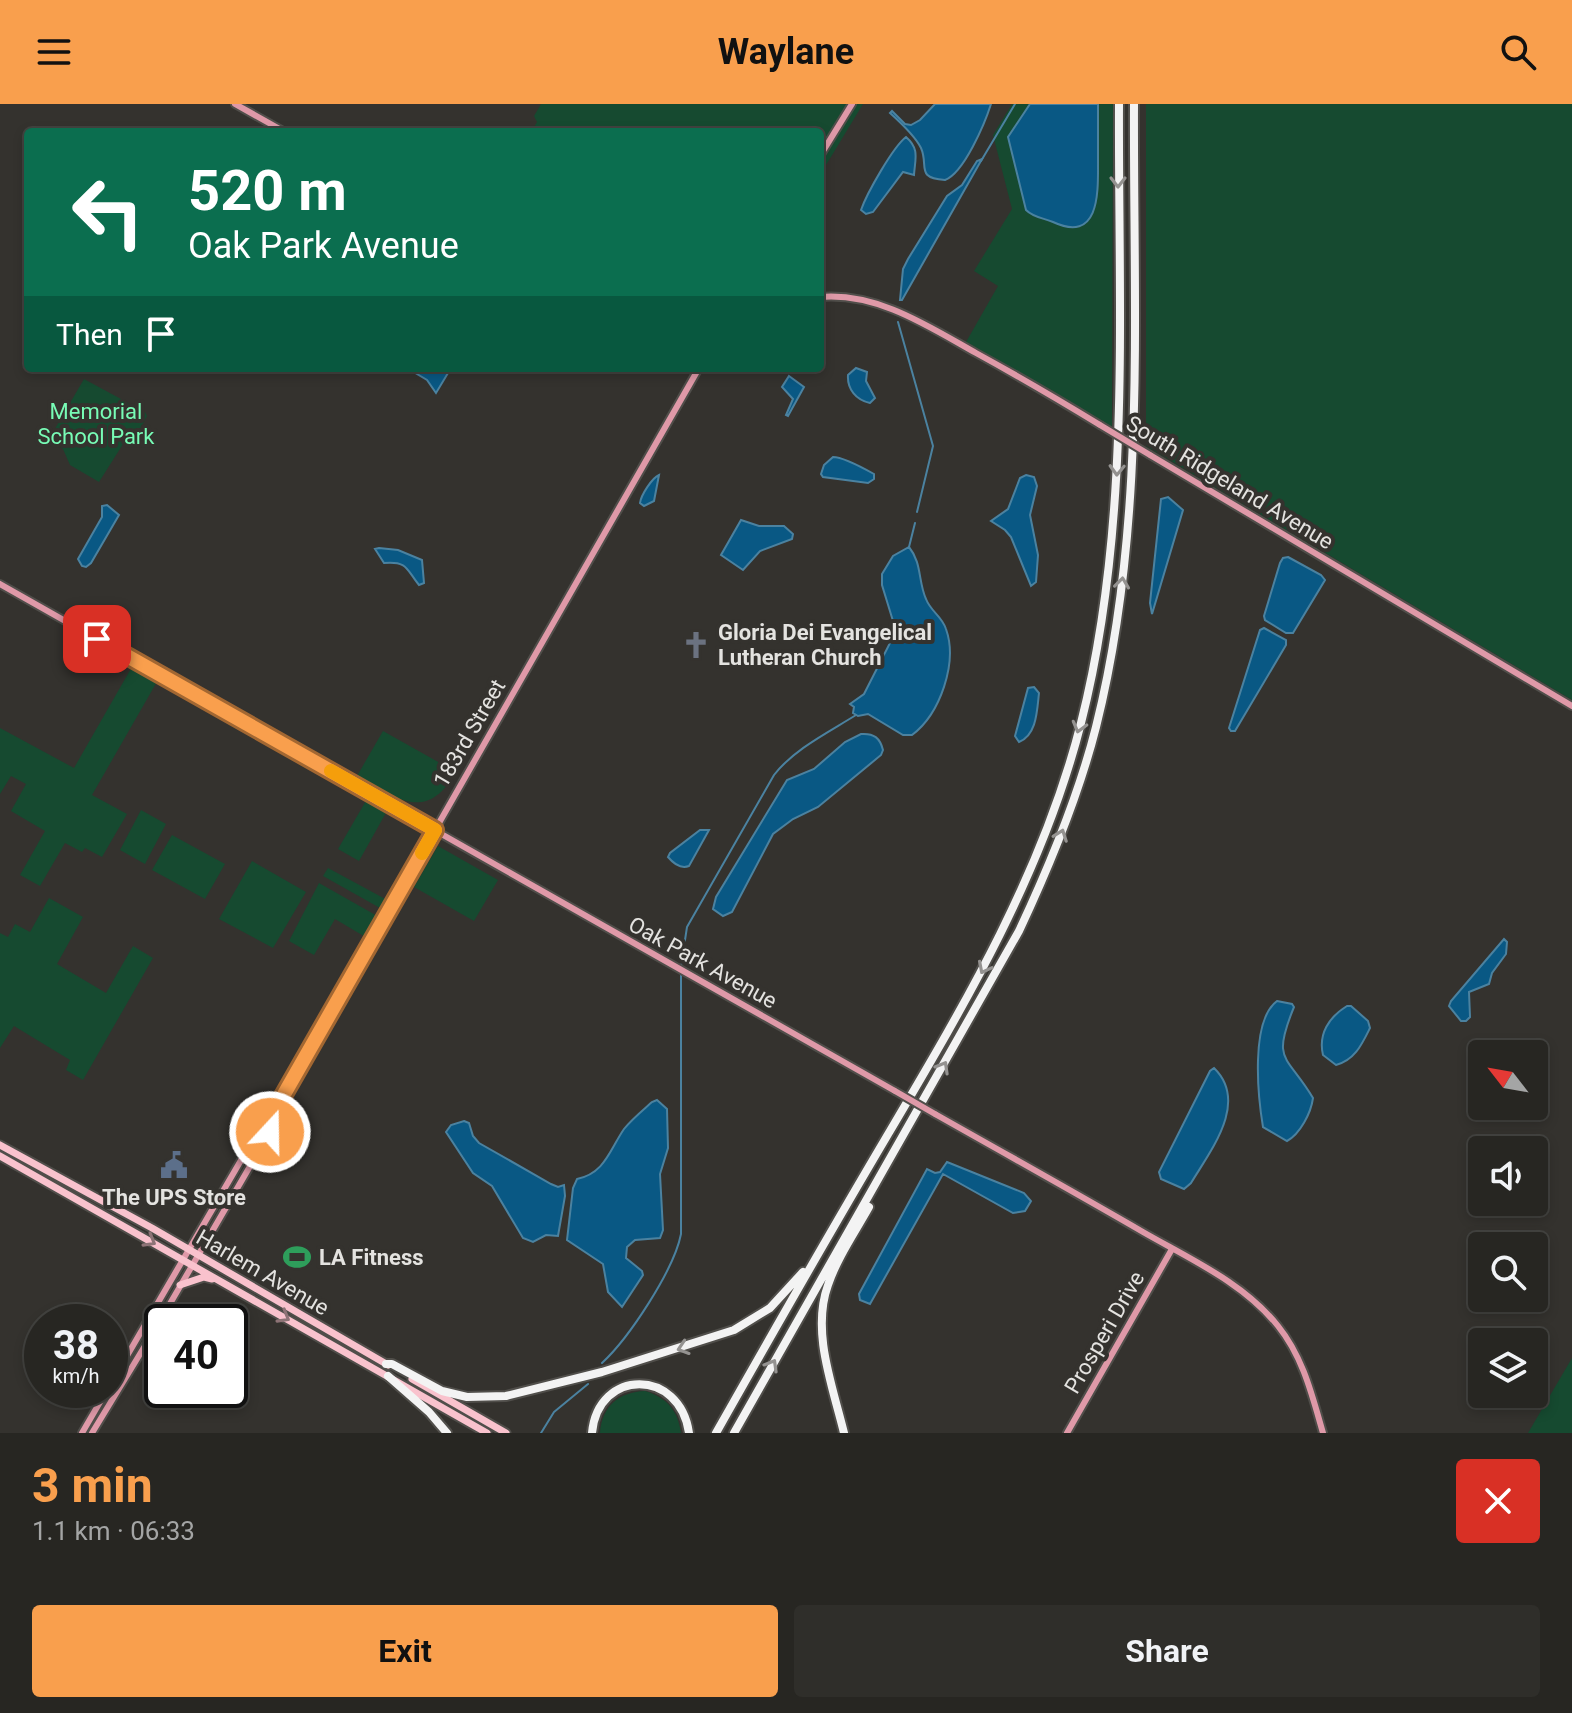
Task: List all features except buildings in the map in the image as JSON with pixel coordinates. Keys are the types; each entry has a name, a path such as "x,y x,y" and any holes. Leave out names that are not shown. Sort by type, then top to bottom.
{"highway":[{"path":"716,1433 949,1030 1006,925 1039,850 1081,723 1105,599 1116,488 1119,104"},
{"path":"734,1433 1012,944 1048,870 1096,727 1120,601 1131,490 1134,104"},
{"path":"844,1433 822,1333 824,1297 831,1276 896,1158 916,1114"},
{"path":"386,1364 392,1364 442,1391 467,1397 500,1397 575,1379 742,1327 777,1301 814,1259"},
{"path":"388,1376 429,1412 447,1433"},
{"path":"592,1433 597,1410 606,1398 622,1388 642,1384 657,1387 676,1400 685,1416 689,1433"}],"main road":[{"name":"Harlem Avenue","path":"0,1145 506,1433"},
{"name":"Harlem Avenue","path":"0,1156 487,1433"},
{"path":"180,1285 204,1277 218,1280"}],"street":[{"path":"235,104 278,128"},
{"path":"824,150 852,104"},
{"name":"South Ridgeland Avenue","path":"824,297 864,300 939,332 1572,706"},
{"name":"183rd Street","path":"128,1355 258,1131 271,1117 697,372"},
{"name":"Oak Park Avenue","path":"0,584 1230,1283 1278,1326 1302,1367 1323,1433"},
{"name":"183rd Street","path":"92,1433 270,1132 271,1117"},
{"name":"Prosperi Drive","path":"1067,1433 1172,1249"},
{"name":"183rd Street","path":"82,1433 97,1408"}],"green space":[{"path":"541,104 847,104 824,143 824,128 533,128 537,122 534,116"},
{"path":"855,104 863,104 824,168 824,154"},
{"path":"1012,104 1113,104 1112,427 966,342 998,286 974,271 1012,209 993,135"},
{"path":"1146,104 1572,104 1572,700 1146,446"},
{"name":"Memorial School Park","path":"84,379 145,412 147,416 135,439 125,441 99,482 70,465 63,449 49,439"},
{"path":"133,665 158,680 92,795 127,814 102,857 85,848 82,852 65,843 40,886 20,875 45,831 11,811 26,784 11,776 0,794 0,728 74,768"},
{"path":"383,731 456,772 445,788 434,798 410,802 357,776"},
{"path":"367,799 387,811 359,861 338,849"},
{"path":"141,810 166,824 145,864 120,850"},
{"path":"172,835 225,864 205,899 152,870"},
{"path":"438,846 498,880 474,921 414,887"},
{"path":"252,861 306,892 273,948 219,919"},
{"path":"328,868 389,901 384,908 380,908 323,876"},
{"path":"319,883 379,917 367,938 335,919 314,955 289,941"},
{"path":"49,898 83,917 57,964 106,993 133,946 153,958 83,1080 66,1070 70,1060 14,1026 0,1048 0,933 8,937 15,924 30,932"},
{"path":"1572,1358 1572,1433 1528,1433 1543,1408 1548,1408 1548,1399"},
{"path":"645,1391 670,1406 681,1433 600,1433 604,1415 614,1402 627,1394"}],"water":[{"path":"935,104 991,104 966,158 945,180 926,174 921,148 890,113 892,111 905,124 911,125"},
{"path":"1030,104 1098,104 1096,199 1094,210 1080,226 1069,227 1026,210 1008,137"},
{"path":"906,137 915,150 914,175 903,172 873,212 866,214 861,210 869,193"},
{"path":"982,159 900,300 903,269 908,259 947,196 962,185 977,161"},
{"path":"856,368 867,372 866,381 875,398 870,403 857,397 849,385 848,375"},
{"path":"414,372 449,372 436,393 427,380"},
{"path":"789,376 804,387 788,416 793,399 782,387"},
{"path":"833,457 874,474 874,479 868,483 823,477 824,465"},
{"path":"659,475 654,501 644,506 640,503 642,496"},
{"path":"1026,475 1034,477 1037,486 1030,515 1038,555 1036,582 1031,586 1011,537 991,521 1008,509 1020,478"},
{"path":"1168,497 1183,510 1152,614 1150,603 1161,499"},
{"path":"107,505 119,515 91,563 82,566 78,559 102,517 102,506"},
{"path":"741,520 759,526 784,526 793,534 792,539 760,551 743,570 721,555"},
{"path":"909,547 916,559 926,599 946,629 950,657 944,687 931,714 912,735 903,735 868,714 858,716 853,713 854,707 850,704 864,694 890,643 893,621 882,585 882,574 893,556"},
{"path":"375,549 398,550 422,560 424,583 419,585 402,565 384,563"},
{"path":"1288,557 1325,580 1293,633 1286,633 1265,620 1264,616 1280,563"},
{"path":"1264,628 1286,640 1286,645 1235,731 1231,731 1229,728 1260,630"},
{"path":"1034,687 1039,693 1035,721 1029,734 1019,742 1015,736 1028,688"},
{"path":"861,734 870,734 878,739 883,750 881,755 818,807 793,819 773,834 732,912 723,916 713,909 716,897 787,780 814,769 845,742"},
{"path":"700,830 709,830 689,866 680,866 668,857 670,853"},
{"path":"1504,939 1507,942 1506,954 1492,973 1489,984 1469,992 1470,1017 1461,1021 1449,1006 1451,1001"},
{"path":"1277,1001 1294,1007 1283,1049 1289,1065 1313,1098 1304,1122 1287,1141 1263,1127 1259,1097 1259,1042 1268,1011"},
{"path":"1347,1006 1368,1021 1370,1028 1353,1055 1336,1065 1323,1055 1322,1040 1330,1021"},
{"path":"1214,1068 1224,1081 1228,1096 1227,1111 1216,1141 1191,1183 1184,1189 1161,1179 1159,1172"},
{"path":"657,1100 667,1109 668,1148 660,1174 663,1230 660,1238 635,1240 627,1247 626,1258 643,1275 622,1307 608,1292 603,1264 567,1240 573,1188 577,1179 600,1166 627,1126"},
{"path":"464,1121 469,1123 479,1143 551,1184 558,1187 564,1185 558,1236 546,1235 533,1242 523,1238 492,1186 473,1173 446,1132 451,1125"},
{"path":"947,1162 1024,1193 1031,1201 1025,1211 1013,1213 943,1174 870,1304 860,1300 859,1294 927,1169 940,1172"}],"waterway":[{"path":"981,161 1015,104"},
{"path":"898,322 933,446 917,512"},
{"path":"909,547 915,523"},
{"path":"681,966 687,927 774,775 802,749 856,715"},
{"path":"602,1363 649,1303 670,1266 681,1234 681,973"},
{"path":"541,1433 554,1412 588,1384"}],"slow traffic":[{"path":"331,771 435,830 422,853"}],"place":[{"name":"Gloria Dei Evangelical Lutheran Church","path":"696,645"},
{"name":"The UPS Store","path":"174,1165"},
{"name":"LA Fitness","path":"297,1257"}],"route":[{"path":"97,639 435,830 271,1117 270,1132"}]}
